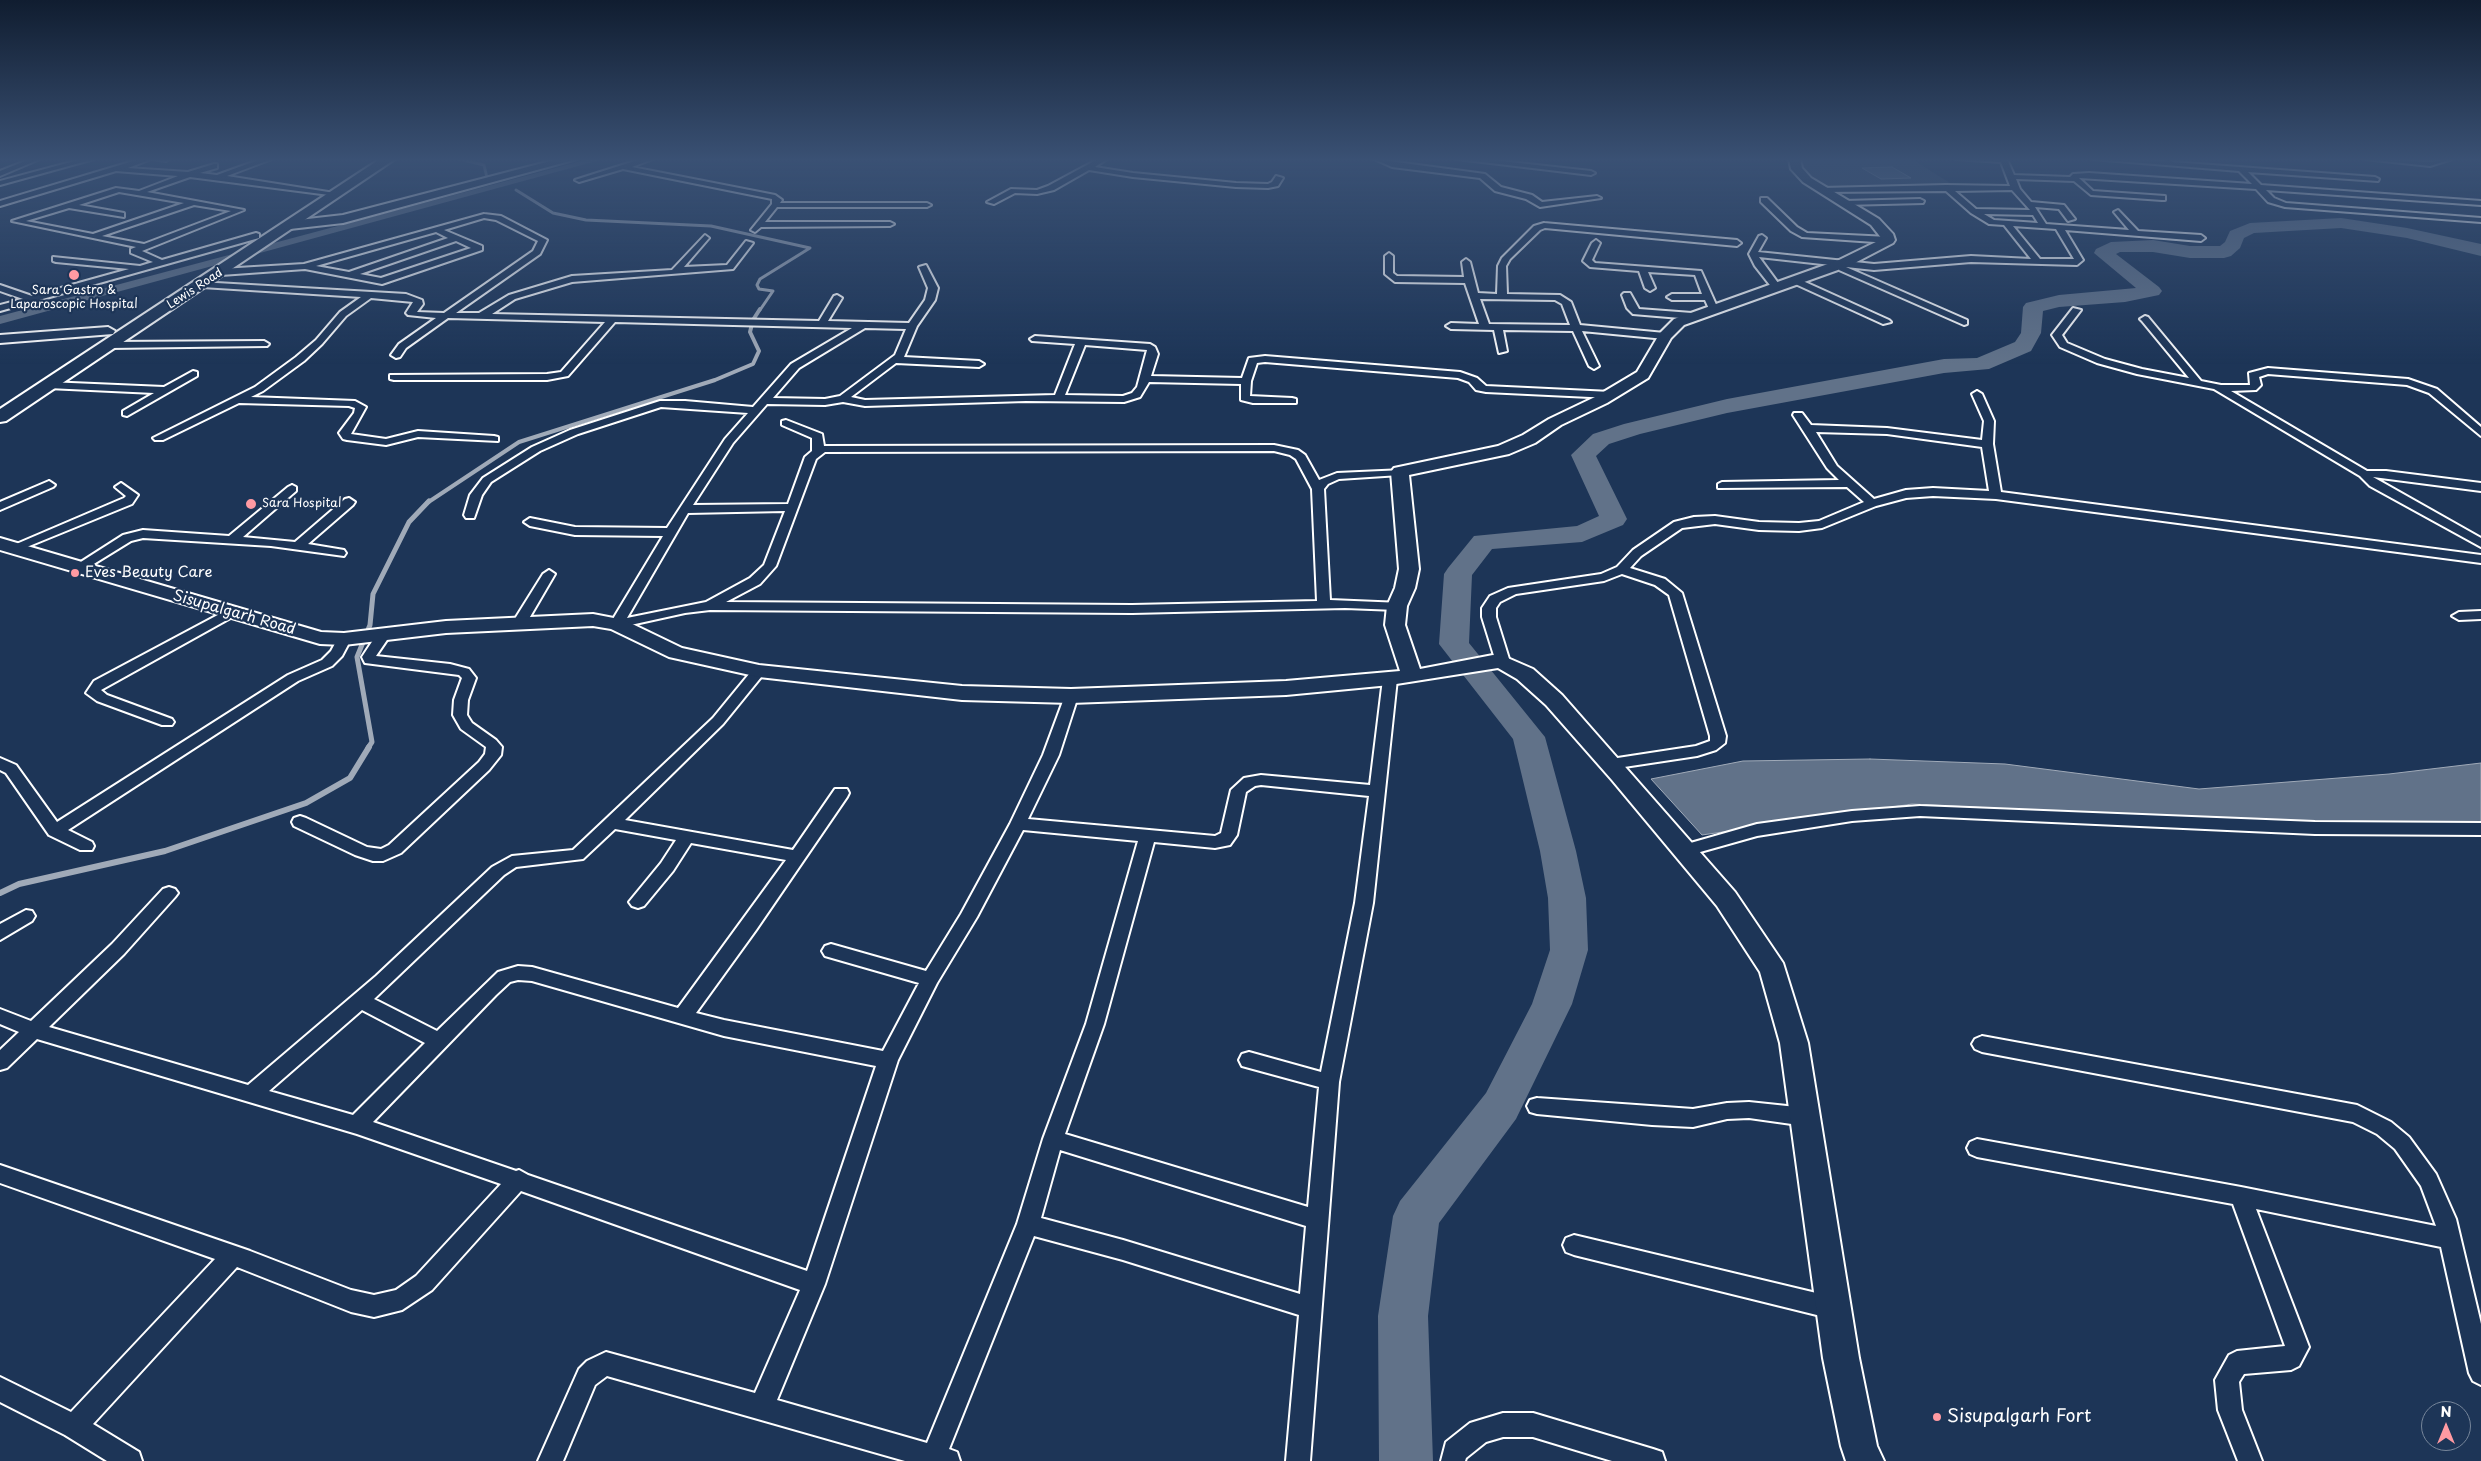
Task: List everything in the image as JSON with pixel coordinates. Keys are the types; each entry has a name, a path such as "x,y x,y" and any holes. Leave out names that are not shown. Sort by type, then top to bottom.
{"main road":[{"name":"Lewis Road","path":"0,402 109,338 279,227"},
{"name":"Lewis Road","path":"0,417 48,385 109,338 130,331 202,284 240,247 287,227"}],"street":[{"path":"48,227 142,246"},
{"path":"94,236 120,227"},
{"path":"164,263 134,253 134,251 142,246 193,227"},
{"path":"304,267 441,227"},
{"path":"396,355 402,346 537,252 543,240 515,227"},
{"path":"758,227 784,227"},
{"path":"1502,296 1502,266 1506,258 1539,227"},
{"path":"1567,227 1737,243"},
{"path":"1792,227 1805,235 1889,240"},
{"path":"1880,227 1887,234 1889,240"},
{"path":"2009,227 2037,260"},
{"path":"1753,254 1840,264 1888,267 1971,259 2037,260 2067,264 2079,260 2059,227"},
{"path":"2061,227 2201,238"},
{"path":"2131,227 2136,233"},
{"path":"219,268 304,267 377,282 388,280 478,248 435,229"},
{"path":"347,276 456,238"},
{"path":"678,270 705,238"},
{"path":"1762,238 1754,247 1753,254 1776,287"},
{"path":"0,308 164,263 259,240"},
{"path":"1318,488 1324,482 1337,476 1400,472 1503,450 1529,439 1567,415 1611,395 1643,375 1671,328 1711,303 1776,287 1840,264 1889,240"},
{"path":"1596,243 1587,261 1589,263 1698,273 1711,303"},
{"path":"480,317 512,298 550,284 572,279 730,267 749,244"},
{"path":"1389,256 1389,274 1395,278 1469,280"},
{"path":"56,259 145,268"},
{"path":"1466,262 1469,280 1485,326"},
{"path":"1840,264 1964,322"},
{"path":"842,399 880,369 900,357 912,326 930,300 933,288 923,267"},
{"path":"1643,269 1650,288"},
{"path":"1794,280 1886,322"},
{"path":"202,284 417,300 418,304 411,312 414,314 446,316 745,324 912,326"},
{"path":"0,288 32,298"},
{"path":"0,300 22,294"},
{"path":"159,438 240,400 300,359 319,342 343,314 369,295"},
{"path":"1627,295 1632,308 1636,312 1692,316"},
{"path":"1476,296 1563,299 1594,366"},
{"path":"1672,297 1711,303"},
{"path":"822,324 837,298"},
{"path":"2076,310 2057,335 2063,345 2093,358 2125,368 2216,387 2252,388 2256,385 2253,375 2268,372 2414,384 2433,391 2481,434"},
{"path":"2145,319 2196,382"},
{"path":"394,377 547,377 564,374 612,320"},
{"path":"617,624 714,460 766,401 786,374 795,366 863,325"},
{"path":"1451,326 1576,328 1665,336"},
{"path":"1498,326 1502,351"},
{"path":"0,339 109,338 264,344"},
{"path":"766,401 825,402 842,399 865,403 1059,398 1124,399 1136,395 1146,379 1153,354 1152,349 1141,346 1035,339"},
{"path":"1059,398 1081,342"},
{"path":"1292,401 1249,399 1244,394 1251,363 1257,359 1265,359 1460,375 1473,380 1480,388 1486,389 1611,395"},
{"path":"895,360 979,364"},
{"path":"127,413 193,374"},
{"path":"1146,379 1246,381"},
{"path":"48,385 166,390"},
{"path":"2216,387 2366,474 2386,474 2481,487"},
{"path":"1977,394 1989,421 1987,444 1996,495"},
{"path":"240,400 351,403 361,407 360,413 344,433 347,437 386,442 418,434 494,439"},
{"path":"470,515 476,495 487,480 536,449 574,432 660,404 685,404 756,411"},
{"path":"1798,415 1832,468 1846,483 1872,503"},
{"path":"786,423 818,436 818,451"},
{"path":"1807,428 1887,431 1987,444"},
{"path":"710,606 756,581 770,566 811,457 818,451 835,448 1274,448 1294,452 1300,457 1318,488 1324,605"},
{"path":"1400,472 1409,569 1405,588 1397,606 1394,625 1412,676"},
{"path":"2366,474 2366,477 2374,484 2481,543"},
{"path":"1722,486 1846,483"},
{"path":"0,506 49,485"},
{"path":"7,546 128,501 132,495 121,487"},
{"path":"233,539 292,489"},
{"path":"1498,662 1488,608 1495,598 1513,591 1604,576 1622,570 1637,553 1678,525 1715,520 1760,526 1799,527 1822,524 1872,503 1906,494 1933,492 1996,495 2481,559"},
{"path":"298,546 349,502"},
{"path":"684,509 793,507"},
{"path":"530,522 575,531 671,532"},
{"path":"79,567 135,535 233,539 340,553"},
{"name":"Sisupalgarh Road","path":"7,546 229,613 320,638 349,638 446,627 520,622 593,620 617,624"},
{"path":"1615,770 1711,747 1717,743 1718,736 1675,593 1660,582 1622,570"},
{"path":"520,622 549,574"},
{"path":"617,624 685,608 710,606 1132,609 1324,605 1397,606"},
{"path":"167,722 92,693 99,684 229,613"},
{"path":"2459,616 2481,615"},
{"path":"617,624 638,636 676,653 759,671 962,694 1070,696 1286,688 1390,679 1498,662 1525,674 1554,700 1681,845 1726,899 1773,970 1794,1043 1833,1308 1859,1446 1865,1461"},
{"path":"300,822 373,855 383,855 395,849 484,766 493,755 494,747 492,743 466,726 460,715 461,700 469,678 464,672 450,668 370,660 369,657 380,635"},
{"path":"55,831 293,678 326,663 349,638"},
{"path":"253,1093 360,1000 498,871 512,862 577,854 718,721 759,671"},
{"path":"1298,1461 1329,1082 1364,903 1390,679"},
{"path":"761,1406 789,1347 814,1284 888,1060 930,979 968,917 1018,824 1050,755 1070,696"},
{"path":"0,763 11,769 55,831 86,846"},
{"path":"1018,824 1215,842 1224,841 1229,835 1239,790 1250,782 1261,780 1376,791"},
{"path":"682,1017 750,925 841,792"},
{"path":"1681,845 1757,830 1852,816 1920,811 2315,828 2481,829"},
{"path":"612,823 796,856"},
{"path":"638,902 667,867 686,836"},
{"path":"550,1461 587,1377 595,1369 606,1364 616,1365 761,1406 941,1459 1028,1224 1053,1139 1095,1024 1147,837"},
{"path":"0,1062 118,949 169,893"},
{"path":"0,933 26,916"},
{"path":"831,951 930,979"},
{"path":"357,1125 489,990 504,977 518,973 532,974 724,1028 888,1060"},
{"path":"360,1000 439,1041"},
{"path":"0,1016 34,1031 253,1093 357,1125 519,1179 814,1284"},
{"path":"1982,1044 2357,1114 2384,1128 2402,1143 2429,1181 2444,1219 2481,1373"},
{"path":"1249,1060 1329,1082"},
{"path":"1537,1106 1660,1117 1693,1118 1727,1111 1749,1110 1806,1117"},
{"path":"1053,1139 1318,1220"},
{"path":"1977,1148 2241,1196 2449,1239"},
{"path":"0,1174 233,1256 351,1301 374,1306 402,1299 424,1283 519,1179"},
{"path":"2241,1196 2297,1347 2291,1358 2237,1363 2227,1380 2230,1410 2250,1461"},
{"path":"1028,1224 1123,1250 1311,1308"},
{"path":"1574,1245 1833,1308"},
{"path":"74,1426 233,1256"},
{"path":"0,1389 74,1426 130,1461"},
{"path":"1453,1461 1455,1451 1479,1432 1503,1425 1533,1425 1653,1461"}],"shaded area":[{"path":"1870,759 2005,764 2199,789 2389,774 2481,763 2481,825 2193,818 1912,804 1702,835 1651,779 1743,761"}],"waterway":[{"path":"0,320 346,227"},
{"path":"716,227 810,248 760,279 757,285 759,289 773,291 760,310"},
{"path":"1406,1461 1403,1316 1416,1216 1501,1106 1552,1004 1569,950 1567,898 1558,851 1529,737 1454,644 1458,574 1484,542 1582,534 1614,519 1583,455 1601,439 1632,429 1727,406 1944,366 1981,364 2023,346 2031,333 2033,307 2059,301 2125,296 2152,291 2103,253 2117,246 2153,246 2190,252 2224,252 2234,244 2236,235 2250,228 2257,227"},
{"path":"2369,227 2407,233 2481,250"},
{"path":"427,503 519,442 715,380 753,364 759,351 750,332 753,320 760,309"},
{"path":"368,748 372,742 357,657 370,625 373,594 409,522 427,503"},
{"path":"0,893 19,884 165,851 306,803 350,778 369,747"}],"place":[{"name":"Sara Gastro & Laparoscopic Hospital","path":"74,275"},
{"name":"Sara Hospital","path":"251,504"},
{"name":"Eves Beauty Care","path":"75,573"},
{"name":"Sisupalgarh Fort","path":"1937,1417"}]}
